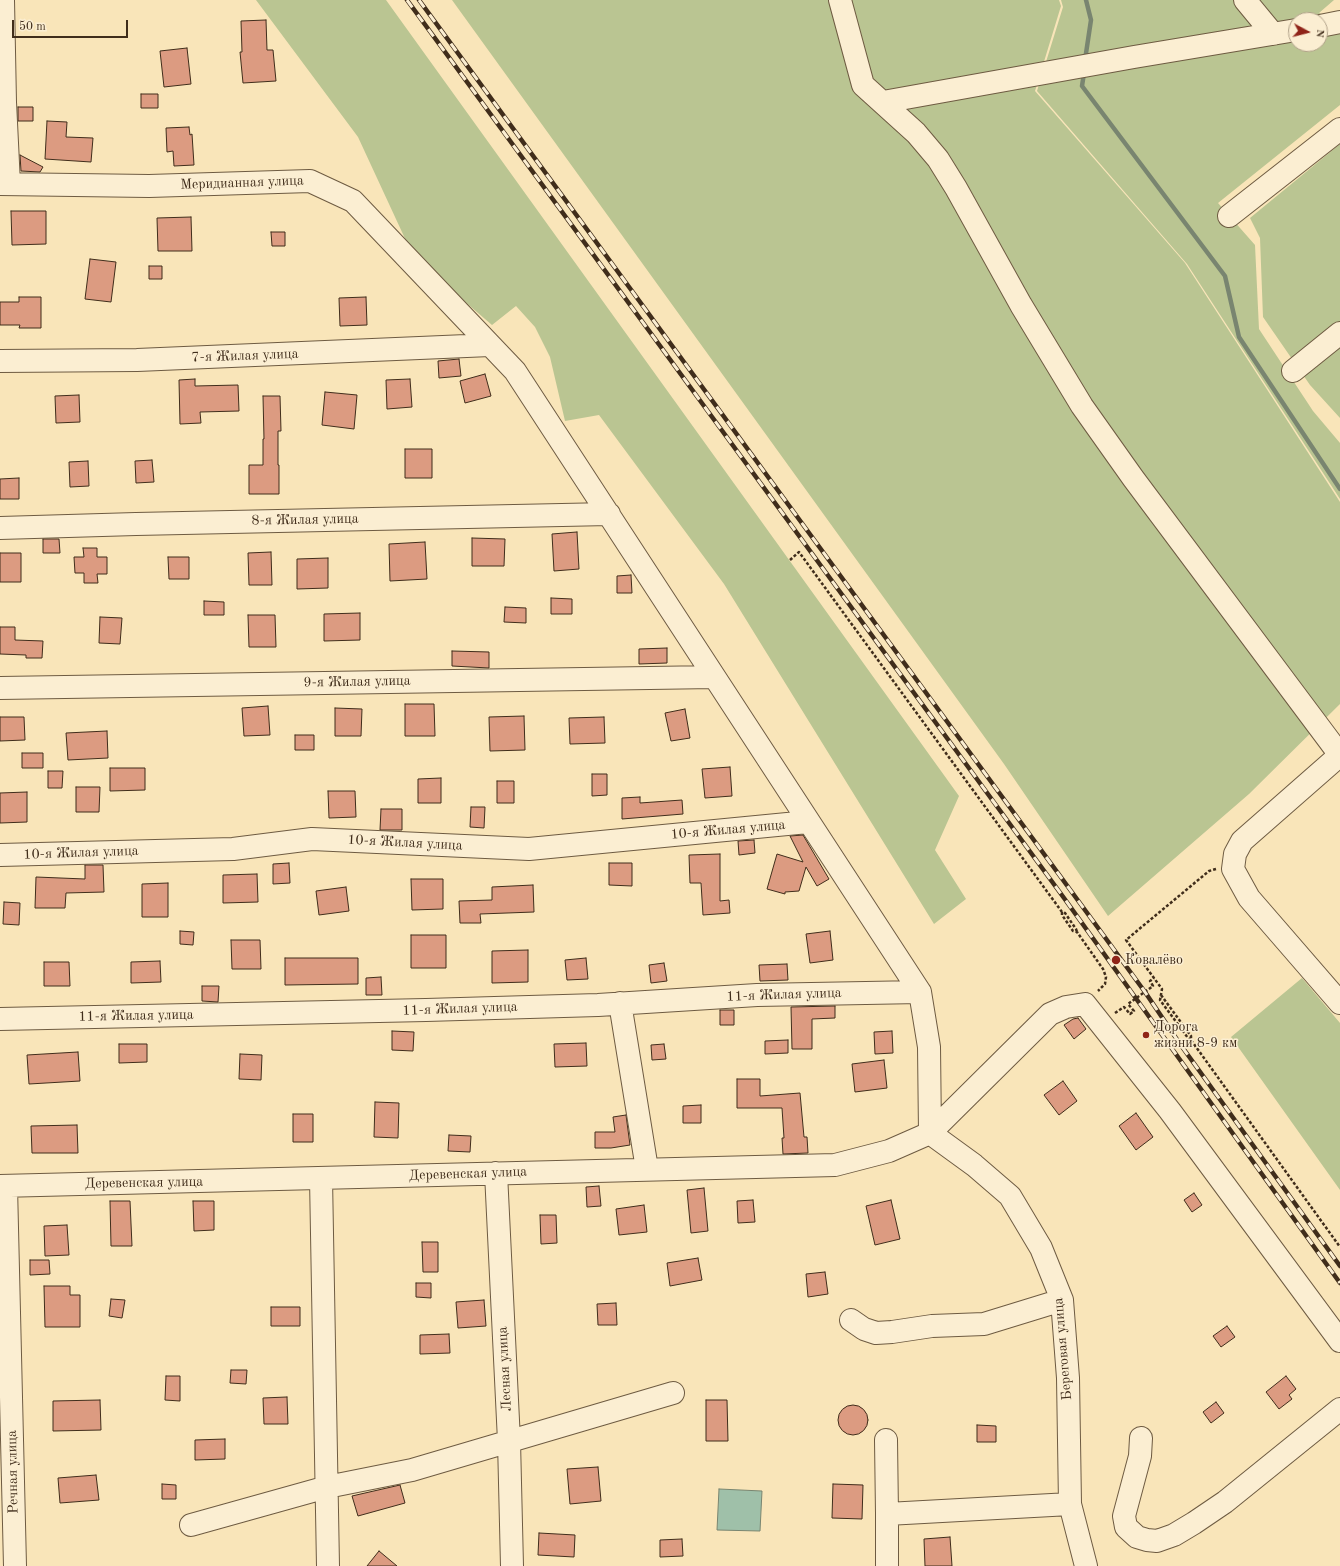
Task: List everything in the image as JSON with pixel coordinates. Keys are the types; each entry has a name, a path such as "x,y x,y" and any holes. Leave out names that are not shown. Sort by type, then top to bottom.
{"street":[{"path":"3,0 2,27 5,102 4,184"},
{"path":"840,0 863,85 916,133 938,159 956,188 1021,305 1082,406 1133,478 1340,755 1242,841 1235,854 1233,869 1249,898 1340,1004"},
{"path":"1245,0 1273,34"},
{"path":"1328,24 1340,22"},
{"path":"883,102 1134,57 1288,31"},
{"path":"1229,216 1340,129"},
{"name":"Меридианная улица","path":"4,184 149,186 310,181 353,201 515,371 920,992"},
{"path":"1293,371 1340,333"},
{"name":"7-я Жилая улица","path":"0,362 136,360 490,345"},
{"name":"8-я Жилая улица","path":"0,528 609,514"},
{"name":"9-я Жилая улица","path":"0,688 714,677"},
{"name":"10-я Жилая улица","path":"0,855 233,848 312,839 529,849 808,822"},
{"path":"920,992 929,1047 930,1133"},
{"name":"11-я Жилая улица","path":"0,1019 426,1010 620,1003 757,995 920,992"},
{"path":"620,1003 647,1169"},
{"path":"930,1133 1050,1014 1066,1007 1085,1004 1170,1111 1340,1341"},
{"name":"Деревенская улица","path":"3,1186 835,1165 889,1151 930,1133"},
{"name":"Береговая улица","path":"930,1133 974,1165 1010,1196 1041,1248 1062,1300 1068,1378 1070,1504 1086,1566"},
{"name":"Лесная улица","path":"496,1173 512,1566"},
{"path":"321,1178 328,1566"},
{"name":"Речная улица","path":"3,1186 15,1566"},
{"path":"851,1320 864,1329 876,1333 932,1326 984,1324 1062,1300"},
{"path":"191,1525 327,1487 412,1470 673,1393"},
{"path":"1141,1438 1140,1456 1124,1516 1126,1527 1137,1537 1157,1541 1174,1535 1225,1502 1340,1409"},
{"path":"886,1440 887,1566"},
{"path":"887,1514 1070,1504"}],"path":[{"path":"790,560 800,552 1062,912 1065,913 1076,928 1077,932 1103,969 1106,977 1105,984 1099,991"},
{"path":"1233,869 1219,868 1209,871 1126,940 1162,989 1160,1000 1191,1040 1340,1246"},
{"path":"1122,1009 1124,1007 1130,1014 1134,1011 1128,1004 1153,986 1150,981 1154,978"}],"shaded area":[{"path":"256,0 386,0 959,796 935,850 966,899 934,924 724,584 599,415 565,421 550,357 535,327 516,306 492,325 414,258 358,137"},
{"path":"452,0 1059,0 1061,6 1035,91 1185,263 1340,502 1340,704 1249,794 1108,916 1004,764"},
{"path":"1061,0 1334,0 1320,12 1288,12 1288,52 1328,52 1328,16 1340,21 1340,105 1218,203 1255,245 1259,329 1313,411 1340,443 1340,499 1187,264 1037,91 1063,7"},
{"path":"1340,144 1340,418 1310,385 1263,317 1260,238 1250,218"},
{"path":"1302,978 1340,1023 1340,1190 1231,1037"},
{"path":"719,1489 762,1491 760,1531 717,1530"}],"building":[{"path":"266,20 267,50 273,50 276,81 243,83 240,52 242,52 241,21"},
{"path":"187,48 191,84 164,87 160,51"},
{"path":"141,94 158,94 158,108 141,108"},
{"path":"18,107 33,107 33,121 18,121"},
{"path":"47,121 67,122 66,137 93,138 91,162 45,159"},
{"path":"189,127 190,135 192,134 194,165 174,166 173,151 167,152 166,128"},
{"path":"20,155 43,167 40,172 21,171"},
{"path":"11,211 46,211 46,244 12,245"},
{"path":"191,217 192,251 158,251 157,218"},
{"path":"271,232 285,232 285,246 272,246"},
{"path":"90,259 116,262 111,302 85,299"},
{"path":"149,266 162,266 162,279 149,279"},
{"path":"19,297 41,297 41,328 19,328 20,325 0,325 0,302 19,302"},
{"path":"366,297 367,325 340,326 339,298"},
{"path":"459,359 461,376 439,378 438,361"},
{"path":"485,374 491,396 465,403 460,381"},
{"path":"195,379 195,386 238,385 239,411 200,412 201,423 180,424 179,380"},
{"path":"410,379 412,407 387,409 386,380"},
{"path":"325,392 357,395 354,429 322,425"},
{"path":"79,395 80,422 56,423 55,396"},
{"path":"263,396 280,396 281,431 278,431 279,494 249,494 249,465 263,465"},
{"path":"405,449 432,449 432,478 405,478"},
{"path":"152,460 154,482 136,483 135,461"},
{"path":"88,461 89,486 70,487 69,462"},
{"path":"19,478 19,499 0,499 0,479"},
{"path":"577,532 579,569 554,571 552,534"},
{"path":"472,538 505,539 504,566 472,566"},
{"path":"43,539 59,539 60,553 43,553"},
{"path":"425,542 427,579 390,581 389,544"},
{"path":"83,548 97,548 97,557 107,557 107,574 97,574 98,583 84,583 84,573 75,573 74,557 84,557"},
{"path":"271,552 272,585 249,585 248,553"},
{"path":"0,553 21,553 21,582 0,582"},
{"path":"168,557 189,557 189,579 169,579"},
{"path":"328,558 328,588 297,589 297,559"},
{"path":"631,575 632,593 617,593 617,576"},
{"path":"551,598 572,599 572,614 551,614"},
{"path":"204,601 224,602 224,615 204,615"},
{"path":"505,607 526,608 526,623 504,622"},
{"path":"360,613 360,640 324,641 324,614"},
{"path":"248,615 275,615 276,647 249,647"},
{"path":"100,617 122,618 120,644 99,643"},
{"path":"0,627 15,627 15,640 43,641 42,658 26,658 26,655 0,654"},
{"path":"667,648 667,663 639,664 639,649"},
{"path":"452,651 489,652 489,668 452,666"},
{"path":"405,704 434,704 435,736 405,736"},
{"path":"268,706 270,735 244,736 242,708"},
{"path":"335,708 362,709 361,736 335,736"},
{"path":"685,709 690,738 671,741 665,713"},
{"path":"524,716 525,750 490,751 489,717"},
{"path":"0,717 24,717 25,740 0,741"},
{"path":"604,717 605,743 570,744 569,718"},
{"path":"107,731 108,758 68,760 66,733"},
{"path":"295,735 314,735 314,750 295,750"},
{"path":"22,753 43,753 43,768 22,768"},
{"path":"730,767 732,796 705,798 702,769"},
{"path":"110,768 145,768 145,790 110,791"},
{"path":"48,771 63,771 62,788 48,788"},
{"path":"592,774 607,774 607,795 592,796"},
{"path":"441,778 441,803 418,803 418,779"},
{"path":"497,781 514,781 514,803 497,803"},
{"path":"76,787 100,787 99,812 76,812"},
{"path":"328,791 355,791 356,817 329,818"},
{"path":"27,792 27,822 0,823 0,793"},
{"path":"640,797 640,803 682,800 683,814 622,819 622,798"},
{"path":"471,807 485,807 484,828 470,827"},
{"path":"381,809 402,809 402,830 380,830"},
{"path":"803,835 829,879 817,886 806,867 799,891 785,892 785,894 767,889 777,854 803,862 790,836"},
{"path":"754,840 755,853 739,855 738,841"},
{"path":"720,854 720,901 729,900 730,913 703,915 701,883 690,883 689,855"},
{"path":"289,863 290,883 273,884 273,864"},
{"path":"609,863 632,863 632,886 609,885"},
{"path":"85,865 103,865 104,892 66,893 65,908 35,908 36,877 85,879"},
{"path":"257,874 258,902 223,903 223,875"},
{"path":"411,879 443,879 443,909 412,910"},
{"path":"168,883 168,917 142,917 142,884"},
{"path":"533,885 534,912 480,914 481,923 460,923 459,901 492,900 492,887"},
{"path":"346,887 349,911 319,915 316,891"},
{"path":"4,902 20,903 19,925 3,924"},
{"path":"180,931 194,932 193,945 180,944"},
{"path":"830,931 833,960 810,963 806,934"},
{"path":"411,935 446,935 446,968 411,968"},
{"path":"231,940 260,940 261,969 232,969"},
{"path":"528,950 528,982 492,983 492,951"},
{"path":"285,958 358,958 358,984 285,985"},
{"path":"586,958 588,979 567,980 565,960"},
{"path":"160,961 161,982 131,983 131,962"},
{"path":"44,962 69,962 70,986 44,986"},
{"path":"664,963 667,981 651,983 649,965"},
{"path":"787,964 788,980 760,981 759,965"},
{"path":"381,977 382,995 366,995 366,978"},
{"path":"202,986 219,986 218,1002 202,1001"},
{"path":"835,1006 835,1018 812,1019 812,1049 792,1049 791,1007"},
{"path":"720,1010 734,1010 734,1025 720,1025"},
{"path":"1078,1018 1086,1029 1074,1039 1064,1025 1073,1019"},
{"path":"392,1031 414,1032 413,1051 392,1050"},
{"path":"892,1031 893,1053 875,1054 874,1032"},
{"path":"788,1040 788,1053 765,1054 765,1041"},
{"path":"586,1043 587,1066 555,1067 554,1044"},
{"path":"119,1044 147,1044 147,1062 119,1063"},
{"path":"664,1044 666,1059 652,1060 651,1045"},
{"path":"78,1052 80,1081 29,1084 27,1055"},
{"path":"240,1054 262,1055 261,1080 239,1079"},
{"path":"884,1060 887,1088 855,1092 852,1064"},
{"path":"737,1079 760,1079 760,1096 800,1093 804,1137 807,1137 808,1153 783,1154 782,1138 784,1138 782,1108 737,1108"},
{"path":"1063,1081 1077,1101 1059,1115 1044,1095"},
{"path":"375,1102 399,1103 398,1138 374,1137"},
{"path":"701,1105 701,1123 683,1123 683,1106"},
{"path":"1136,1113 1153,1137 1136,1150 1119,1126"},
{"path":"293,1114 313,1114 313,1142 293,1142"},
{"path":"626,1115 630,1145 611,1148 595,1148 595,1132 615,1132 613,1117"},
{"path":"77,1125 78,1153 32,1153 31,1126"},
{"path":"449,1135 471,1136 470,1152 448,1151"},
{"path":"599,1186 601,1206 587,1207 586,1187"},
{"path":"704,1188 708,1231 691,1233 687,1190"},
{"path":"1194,1193 1202,1205 1192,1212 1184,1200"},
{"path":"753,1200 755,1222 738,1223 737,1201"},
{"path":"891,1200 900,1239 875,1245 866,1206"},
{"path":"110,1201 130,1201 132,1246 111,1246"},
{"path":"193,1201 214,1201 214,1230 194,1231"},
{"path":"644,1205 647,1232 619,1235 616,1209"},
{"path":"540,1215 556,1215 557,1243 541,1244"},
{"path":"67,1225 69,1255 45,1256 44,1226"},
{"path":"422,1242 438,1242 438,1272 423,1272"},
{"path":"698,1258 702,1280 670,1286 667,1263"},
{"path":"30,1260 49,1260 50,1274 30,1275"},
{"path":"825,1272 828,1294 808,1297 806,1274"},
{"path":"416,1283 431,1283 431,1298 416,1297"},
{"path":"44,1286 70,1286 70,1295 80,1295 80,1327 45,1327"},
{"path":"111,1299 125,1300 122,1318 109,1316"},
{"path":"484,1300 486,1326 458,1328 456,1302"},
{"path":"616,1303 617,1325 598,1325 597,1304"},
{"path":"271,1307 300,1307 300,1326 271,1326"},
{"path":"1227,1326 1235,1337 1221,1347 1213,1336"},
{"path":"449,1334 450,1353 420,1354 420,1335"},
{"path":"231,1370 247,1370 246,1384 230,1383"},
{"path":"166,1376 180,1376 180,1401 165,1400"},
{"path":"1286,1376 1296,1389 1289,1395 1292,1399 1279,1409 1266,1392"},
{"path":"287,1397 288,1424 264,1424 263,1398"},
{"path":"100,1400 101,1430 53,1431 53,1401"},
{"path":"706,1400 727,1400 728,1441 706,1441"},
{"path":"1216,1402 1224,1413 1211,1423 1203,1412"},
{"path":"853,1405 864,1409 868,1420 864,1431 853,1435 842,1431 838,1420 842,1409"},
{"path":"977,1425 996,1426 996,1442 977,1442"},
{"path":"225,1439 225,1459 195,1460 195,1440"},
{"path":"598,1467 601,1501 570,1504 567,1469"},
{"path":"96,1475 99,1500 60,1503 58,1478"},
{"path":"162,1484 176,1485 176,1499 162,1499"},
{"path":"833,1484 863,1485 862,1519 832,1518"},
{"path":"400,1485 405,1503 358,1516 352,1496"},
{"path":"539,1533 575,1535 574,1557 538,1555"},
{"path":"950,1537 952,1566 925,1566 924,1539"},
{"path":"682,1539 683,1556 660,1557 660,1540"},
{"path":"379,1551 397,1566 367,1566"}],"waterway":[{"path":"1085,60 1091,20 1086,0"},
{"path":"1084,73 1082,86 1225,276 1239,337 1340,489"}],"railway":[{"path":"407,0 1064,898 1340,1283"},
{"path":"419,0 1145,992 1180,1044 1340,1266"}],"place":[{"name":"Ковалёво","path":"1116,960"},
{"name":"Дорога жизни 8-9 км","path":"1146,1035"}]}
